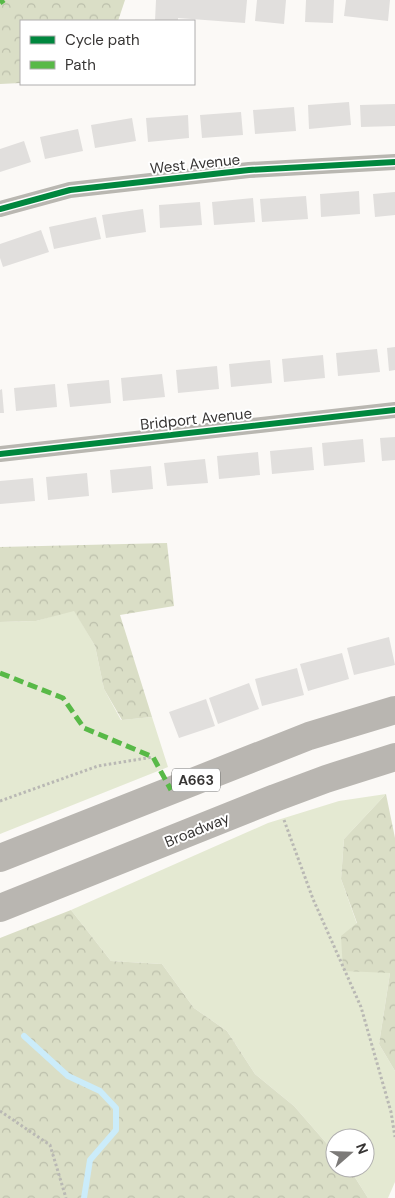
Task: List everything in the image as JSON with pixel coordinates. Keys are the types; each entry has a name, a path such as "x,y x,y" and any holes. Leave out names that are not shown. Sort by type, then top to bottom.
{"highway":[{"name":"A663","path":"0,858 309,736 395,710"},
{"name":"Broadway","path":"0,908 275,798 326,779 395,758"}],"street":[{"name":"West Avenue","path":"0,208 70,190 249,170 395,162"},
{"name":"Bridport Avenue","path":"0,454 395,410"}],"path":[{"path":"0,800 98,766 153,757"},
{"path":"275,798 313,899 361,1006 391,1112 395,1137"},
{"path":"0,1111 50,1145 66,1198"}],"green space":[{"path":"0,0 125,0 118,20 20,20 20,83 0,84"},
{"path":"167,543 174,606 120,615 152,717 122,720 104,689 95,646 74,611 36,621 0,622 0,547"},
{"path":"74,610 95,646 104,689 121,720 152,717 168,767 0,834 0,622 36,621"},
{"path":"386,794 344,839 341,879 357,924 390,973 379,1044 395,1071 395,1182 388,1198 368,1198 355,1178 375,1178 375,1128 325,1128 325,1142 294,1106 255,1074 227,1031 194,1008 162,964 111,961 71,910 268,823 339,801"},
{"path":"386,794 395,838 395,1071 379,1044 390,973 343,971 341,936 357,923 341,879 344,839"},
{"path":"71,910 111,961 162,964 194,1008 227,1031 255,1074 294,1106 325,1142 325,1178 355,1178 368,1198 0,1198 0,938"}],"building":[{"path":"156,0 247,0 245,23 178,18 178,20 155,20"},
{"path":"257,0 286,0 284,24 255,21"},
{"path":"306,0 334,0 333,23 305,22"},
{"path":"346,0 390,0 388,21 344,16"},
{"path":"349,102 351,125 309,129 308,105"},
{"path":"395,104 395,126 361,127 360,105"},
{"path":"294,107 296,131 255,134 253,110"},
{"path":"241,112 243,135 202,138 200,115"},
{"path":"188,115 189,138 148,142 146,118"},
{"path":"132,118 136,141 95,148 91,125"},
{"path":"78,129 83,151 45,159 40,137"},
{"path":"24,141 31,162 0,172 0,149"},
{"path":"359,191 360,214 321,217 320,194"},
{"path":"395,192 395,215 375,217 373,194"},
{"path":"306,196 308,219 262,222 260,199"},
{"path":"253,198 255,222 214,225 212,202"},
{"path":"200,202 202,225 160,228 159,205"},
{"path":"143,209 146,232 106,238 102,215"},
{"path":"96,217 101,239 54,249 49,227"},
{"path":"41,230 49,252 3,267 0,258 0,244"},
{"path":"395,347 395,370 389,371 387,348"},
{"path":"377,349 380,372 338,376 336,353"},
{"path":"323,355 325,378 284,382 282,359"},
{"path":"270,360 272,383 231,387 229,364"},
{"path":"217,366 219,389 178,393 176,370"},
{"path":"162,374 165,397 123,401 121,378"},
{"path":"109,380 111,403 70,407 67,384"},
{"path":"55,384 57,407 16,411 14,388"},
{"path":"2,389 4,413 0,413 0,390"},
{"path":"395,437 395,460 382,461 380,438"},
{"path":"363,439 365,462 324,466 322,443"},
{"path":"312,447 314,470 272,474 270,451"},
{"path":"258,452 260,475 219,479 217,456"},
{"path":"205,459 208,483 167,486 164,463"},
{"path":"151,466 153,489 112,493 110,470"},
{"path":"87,473 89,496 48,500 46,477"},
{"path":"33,478 35,501 0,504 0,481"},
{"path":"389,637 395,665 354,675 347,648"},
{"path":"342,653 349,679 308,691 300,664"},
{"path":"297,668 304,695 262,706 255,679"},
{"path":"249,683 259,709 218,724 209,698"},
{"path":"206,699 215,726 179,738 169,712"}],"waterway":[{"path":"24,1036 68,1076 100,1091 116,1108 116,1130 90,1160 84,1198"}],"marked path":[{"path":"0,3 4,0"},
{"path":"0,673 63,698 84,728 153,757 171,790"}],"cycle path":[{"path":"0,209 70,190 249,170 395,162"},
{"path":"0,454 395,410"}]}
